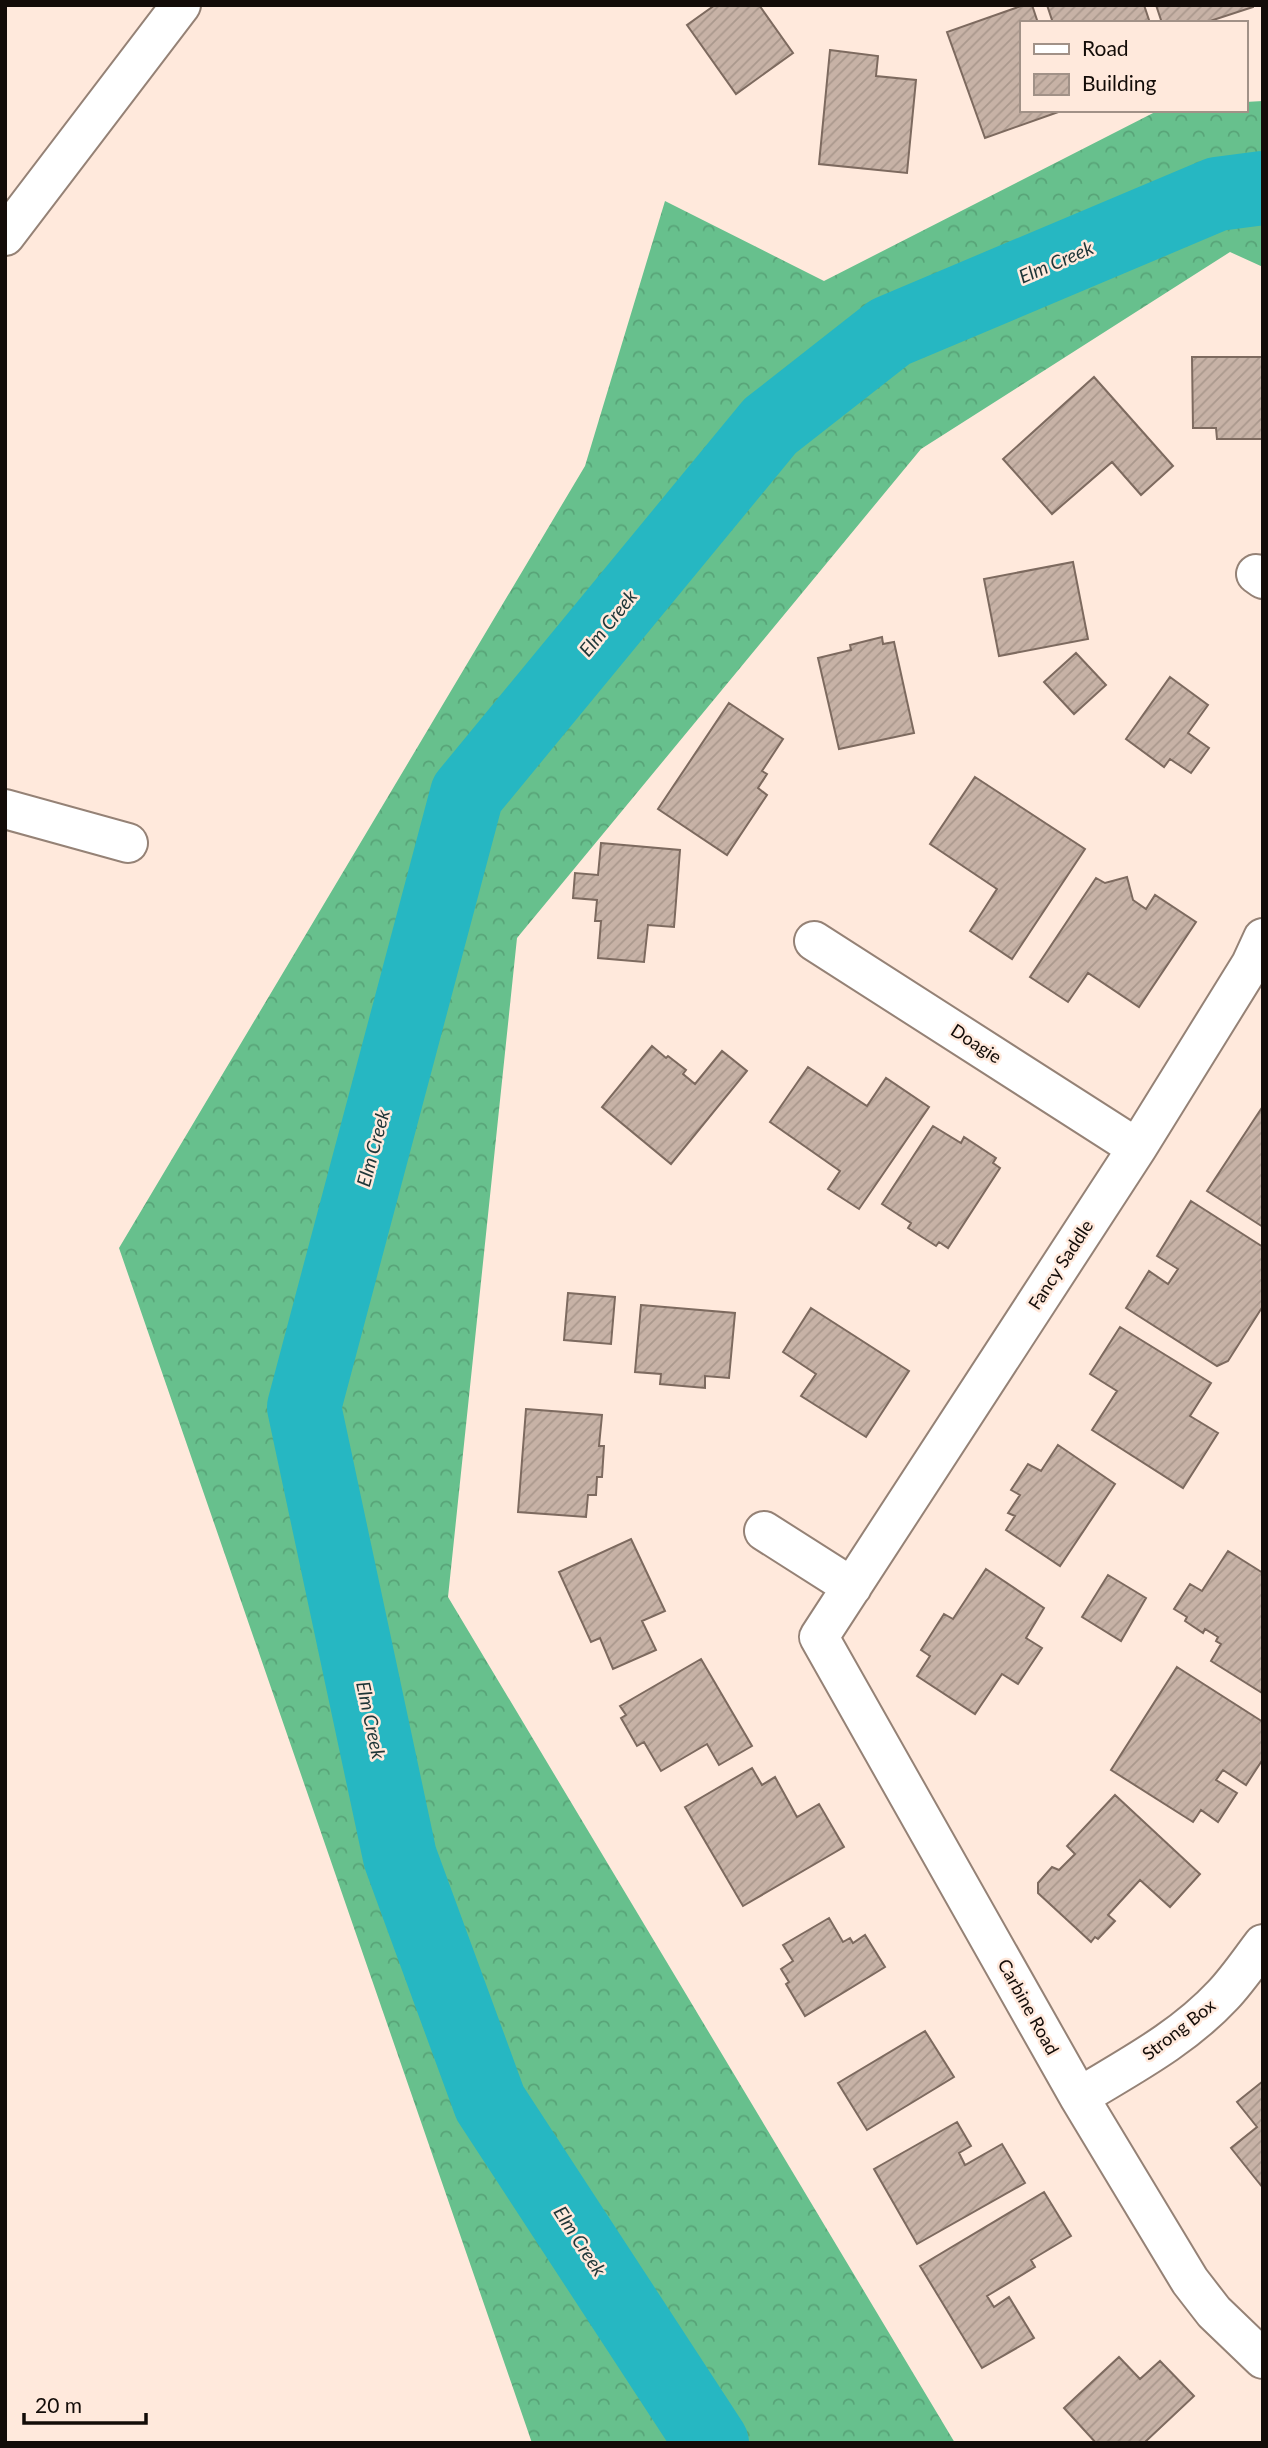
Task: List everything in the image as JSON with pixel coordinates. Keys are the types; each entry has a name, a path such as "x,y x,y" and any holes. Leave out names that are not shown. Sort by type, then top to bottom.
{"street":[{"path":"5,236 181,5"},
{"path":"5,809 128,843"},
{"name":"Fancy Saddle","path":"819,1637 1137,1148 1251,964 1263,938"},
{"name":"Doagie","path":"814,941 1137,1148"},
{"path":"764,1531 852,1587"},
{"name":"Carbine Road","path":"819,1637 1079,2097 1190,2281 1214,2312 1263,2359"},
{"name":"Strong Box","path":"1079,2097 1165,2045 1196,2021 1224,1994 1263,1944"}],"green space":[{"path":"1263,101 1263,267 1230,252 921,449 517,938 448,1597 955,2443 532,2443 119,1248 585,466 665,201 824,281 1155,112 1247,112 1247,102"}],"building":[{"path":"715,5 759,5 793,53 736,94 687,25"},
{"path":"1024,5 1032,5 1037,21 1020,21 1020,112 1058,112 985,138 947,32"},
{"path":"1047,5 1144,5 1149,21 1052,21"},
{"path":"1156,5 1253,5 1210,21 1161,21"},
{"path":"830,50 878,56 876,76 916,80 907,173 819,164"},
{"path":"1192,357 1263,357 1263,439 1217,439 1216,428 1193,428"},
{"path":"1094,377 1173,466 1141,495 1112,462 1052,514 1003,459"},
{"path":"1073,562 1088,639 999,656 984,579"},
{"path":"882,637 883,644 894,642 914,733 839,749 818,658 851,650 850,645"},
{"path":"1076,653 1106,685 1074,714 1044,682"},
{"path":"1170,677 1208,705 1188,733 1209,748 1191,773 1170,759 1164,767 1126,739"},
{"path":"729,703 783,739 762,771 767,774 758,788 767,795 727,855 658,809"},
{"path":"975,777 1085,849 1012,959 970,931 997,889 930,844"},
{"path":"601,843 680,850 674,927 648,925 644,962 598,958 601,921 595,921 597,900 573,898 575,873 598,875"},
{"path":"1127,877 1133,900 1146,909 1155,895 1196,922 1139,1007 1088,973 1068,1002 1030,977 1096,878 1105,883"},
{"path":"652,1046 686,1070 683,1074 695,1084 722,1051 747,1071 671,1164 602,1107"},
{"path":"808,1067 867,1106 886,1078 929,1107 859,1209 828,1189 840,1171 770,1122"},
{"path":"1263,1106 1263,1227 1207,1191"},
{"path":"933,1126 961,1143 964,1137 996,1158 993,1163 1000,1168 948,1248 939,1242 936,1246 908,1228 911,1223 882,1204"},
{"path":"1191,1201 1263,1247 1263,1306 1228,1361 1217,1366 1126,1308 1149,1271 1168,1284 1178,1269 1157,1256"},
{"path":"568,1293 615,1297 611,1344 564,1340"},
{"path":"641,1305 735,1313 729,1378 705,1376 705,1388 660,1384 661,1374 635,1372"},
{"path":"811,1308 909,1371 866,1437 801,1396 816,1374 783,1352"},
{"path":"1120,1327 1211,1383 1190,1416 1218,1433 1183,1488 1092,1430 1117,1391 1090,1374"},
{"path":"526,1409 602,1415 599,1446 604,1446 602,1477 597,1477 596,1495 588,1495 586,1517 518,1512"},
{"path":"1058,1445 1115,1484 1060,1566 1006,1530 1015,1516 1008,1513 1020,1495 1011,1490 1028,1464 1041,1471"},
{"path":"631,1539 665,1611 642,1621 656,1650 613,1669 600,1638 591,1642 559,1572"},
{"path":"1228,1551 1263,1573 1262,1693 1211,1661 1221,1644 1216,1641 1218,1637 1205,1629 1203,1633 1185,1621 1187,1617 1174,1609 1190,1584 1202,1591"},
{"path":"986,1569 1044,1608 1026,1638 1042,1648 1018,1684 1002,1674 975,1714 917,1676 930,1656 921,1650 944,1614 953,1619"},
{"path":"1108,1575 1146,1598 1121,1641 1082,1617"},
{"path":"701,1659 752,1746 719,1765 707,1744 661,1771 644,1742 637,1746 621,1718 626,1715 620,1706"},
{"path":"1177,1667 1263,1722 1263,1759 1246,1785 1223,1770 1216,1780 1237,1793 1218,1822 1201,1810 1193,1822 1111,1770"},
{"path":"752,1768 762,1785 775,1777 797,1817 819,1804 844,1847 743,1906 685,1807"},
{"path":"1115,1795 1200,1874 1170,1907 1140,1880 1108,1915 1115,1921 1098,1939 1095,1937 1091,1942 1038,1893 1038,1883 1052,1867 1059,1870 1075,1854 1067,1846"},
{"path":"829,1918 843,1942 850,1938 853,1943 865,1935 885,1967 805,2016 786,1984 789,1982 781,1969 793,1961 783,1945"},
{"path":"925,2031 954,2077 867,2130 838,2083"},
{"path":"1263,2081 1263,2188 1231,2148 1257,2127 1237,2102"},
{"path":"957,2122 971,2146 959,2153 965,2165 1002,2144 1025,2183 917,2244 874,2169"},
{"path":"1044,2192 1071,2236 1031,2260 1035,2267 987,2296 994,2307 1009,2297 1034,2338 982,2368 920,2266"},
{"path":"1119,2357 1140,2379 1160,2361 1194,2396 1144,2443 1096,2443 1064,2408"}],"waterway":[{"name":"Elm Creek","path":"712,2443 490,2103 400,1857 304,1407 467,794 770,426 890,332 1217,194 1263,188"}]}
